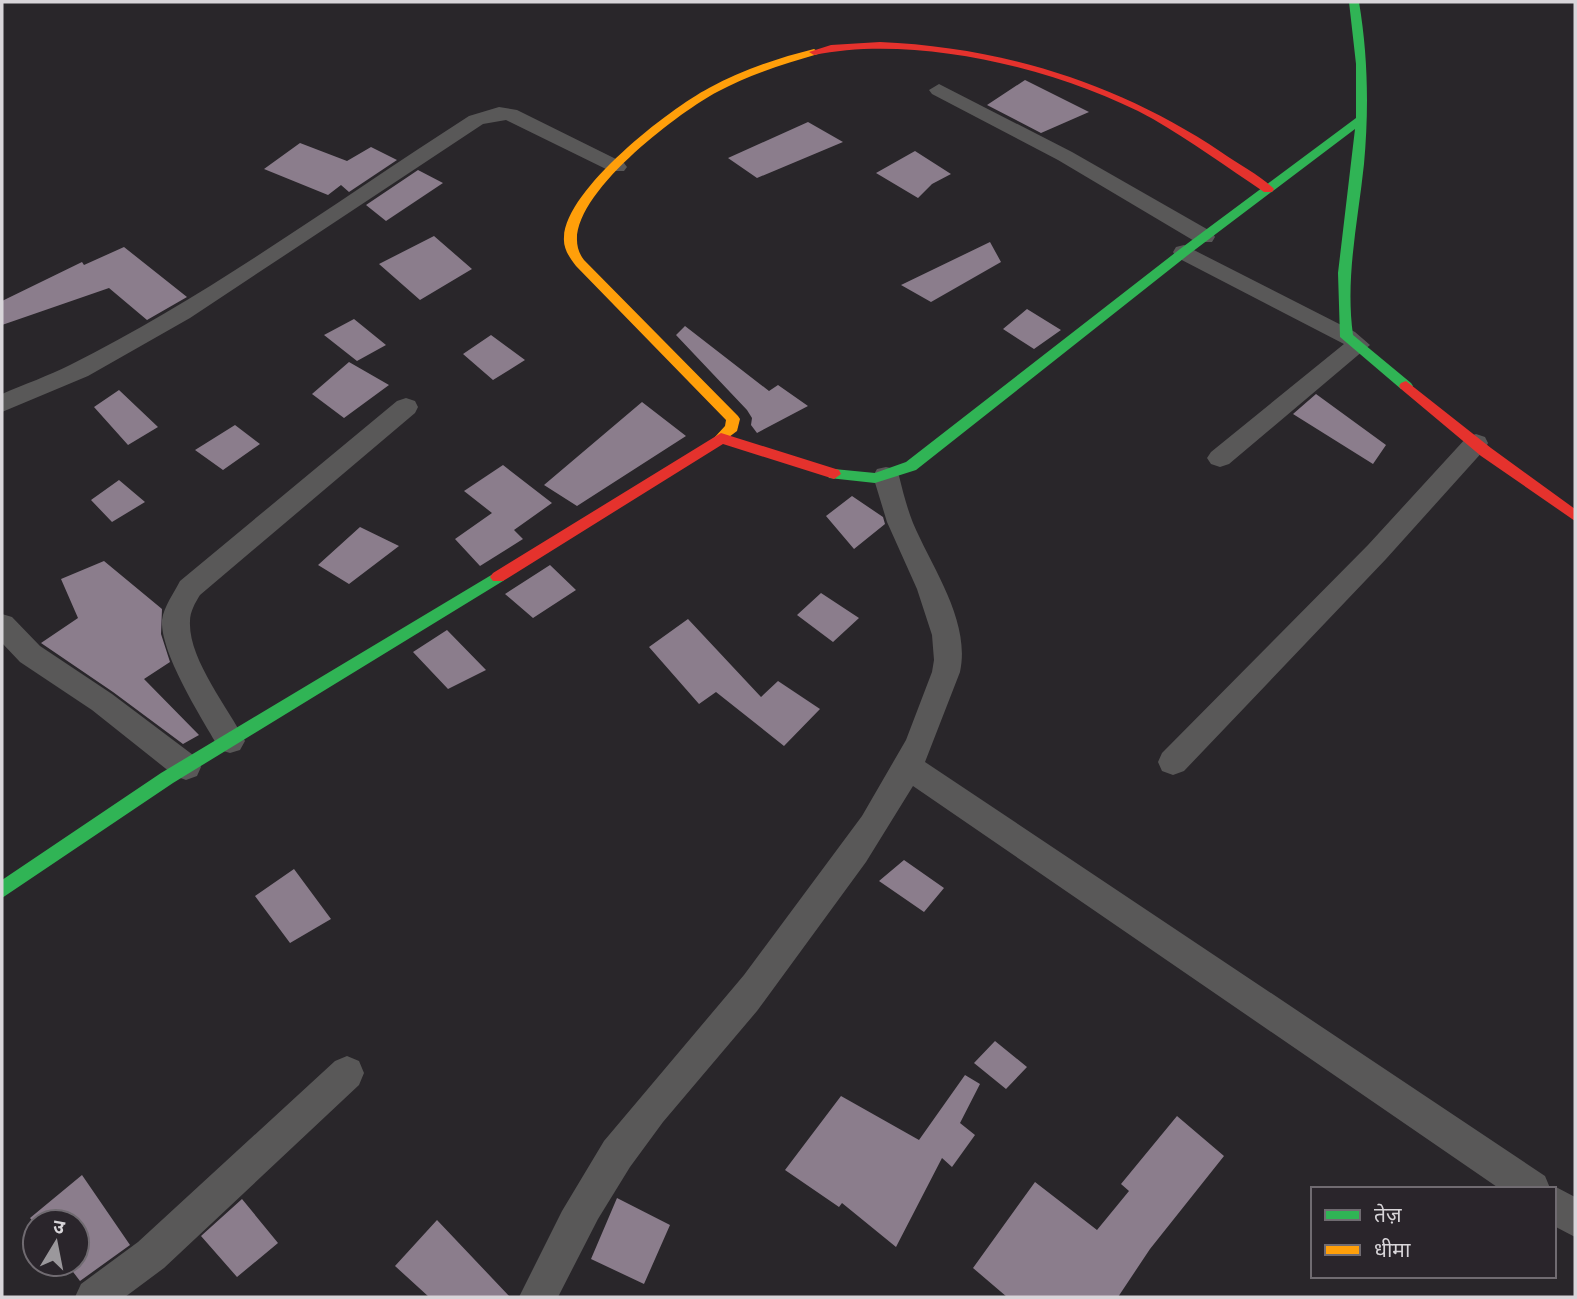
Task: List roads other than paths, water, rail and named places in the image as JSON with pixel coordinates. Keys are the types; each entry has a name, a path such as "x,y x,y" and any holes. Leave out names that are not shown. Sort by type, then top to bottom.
{"street":[{"path":"1352,341 1342,309 1344,262 1362,120 1364,71 1354,4"},
{"path":"2,890 186,767 342,674 721,438 732,428 733,419 587,271 571,250 571,230 587,195 696,99 722,85 804,54 839,46 882,44 971,55 1019,64 1083,82 1141,109 1268,189"},
{"path":"939,90 1065,156 1204,237"},
{"path":"2,404 79,370 178,313 483,117 499,113 510,114 617,167"},
{"path":"721,438 793,463 868,479 886,476 911,466 1184,252 1362,120"},
{"path":"1184,252 1352,341 1476,443 1575,516"},
{"path":"1220,458 1318,375 1352,341"},
{"path":"230,741 208,701 179,635 176,621 181,604 190,588 407,407"},
{"path":"1173,762 1377,552 1476,443"},
{"path":"538,1297 561,1250 618,1153 663,1096 715,1038 867,835 922,739 948,663 946,634 938,605 894,512 886,476"},
{"path":"2,625 30,654 102,702 186,767"},
{"path":"908,767 1529,1187"},
{"path":"94,1297 151,1255 347,1073"},
{"path":"1556,1205 1575,1219"}]}
